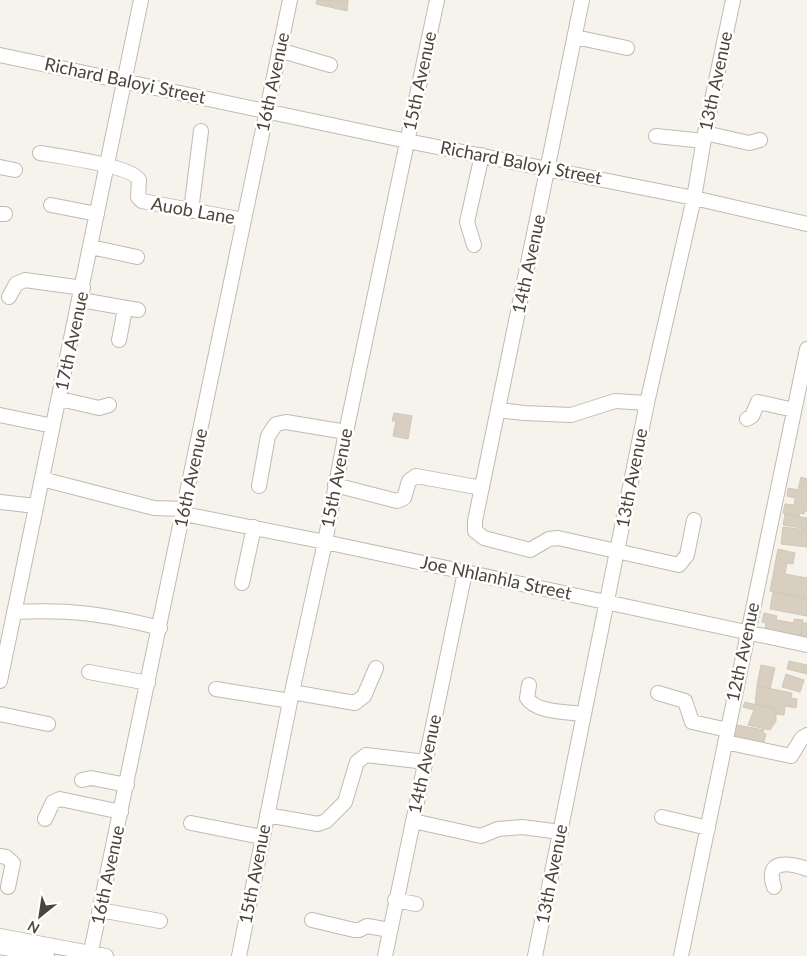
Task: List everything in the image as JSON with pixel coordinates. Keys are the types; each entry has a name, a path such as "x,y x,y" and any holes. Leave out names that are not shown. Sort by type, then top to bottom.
{"street":[{"name":"17th Avenue","path":"0,681 142,0"},
{"name":"16th Avenue","path":"90,954 185,512 290,0"},
{"name":"15th Avenue","path":"239,956 291,696 326,542 335,485 437,0"},
{"name":"14th Avenue","path":"582,0 474,527 476,533 484,538 530,550 553,538 617,552"},
{"name":"13th Avenue","path":"535,956 647,403 694,198 704,137 733,0"},
{"path":"575,37 627,48"},
{"path":"279,50 330,65"},
{"name":"Richard Baloyi Street","path":"0,55 407,141 694,198 807,224"},
{"path":"191,211 201,131"},
{"path":"656,136 704,137 749,143 760,140"},
{"path":"40,153 107,166"},
{"path":"474,245 467,222 482,155"},
{"name":"Auob Lane","path":"107,166 137,176 139,180 138,197 140,200 244,220"},
{"path":"0,167 15,170"},
{"path":"51,205 98,214"},
{"path":"91,247 137,257"},
{"path":"9,296 16,284 25,280 82,294 132,310 119,340"},
{"name":"12th Avenue","path":"681,956 807,349"},
{"path":"60,398 99,408 109,405"},
{"path":"498,410 524,414 574,414 615,401 647,403"},
{"path":"747,420 752,416 758,402 794,410"},
{"path":"0,415 54,426"},
{"path":"259,486 268,436 276,424 286,422 346,432"},
{"path":"335,485 397,501 404,498 409,481 416,476 482,488"},
{"name":"Joe Nhlanhla Street","path":"42,479 154,508 185,512 807,645"},
{"path":"0,502 36,506"},
{"path":"617,552 679,565 687,555 694,520"},
{"path":"242,584 254,527"},
{"name":"14th Avenue","path":"384,956 465,572"},
{"path":"14,612 58,610 87,612 160,628"},
{"path":"216,688 356,703 364,696 376,668"},
{"path":"89,672 148,684"},
{"path":"529,685 527,696 532,703 542,708 584,714"},
{"path":"658,693 685,701 692,722 727,736 791,756 802,738 807,735"},
{"path":"0,714 48,724"},
{"path":"267,815 318,824 326,821 345,802 357,762 366,755 426,762"},
{"path":"82,780 91,778 127,785"},
{"path":"46,819 53,802 60,799 121,812"},
{"path":"662,817 708,828"},
{"path":"413,821 481,836 498,829 522,827 560,832"},
{"path":"191,823 262,837"},
{"path":"0,856 6,857 13,863 8,888"},
{"path":"774,887 772,878 779,864 791,864 807,869"},
{"path":"395,900 416,904"},
{"path":"100,910 160,921"},
{"path":"312,920 354,930 367,926 390,930"},
{"path":"0,936 106,956"},
{"path":"0,947 47,956"}],"building":[{"path":"317,0 348,0 347,11 316,4"},
{"path":"394,413 412,416 408,439 393,436 396,421 392,421"},
{"path":"801,477 807,479 807,511 804,514 800,513 799,516 783,513 785,504 794,505 795,498 787,496 788,488 798,490"},
{"path":"785,514 807,518 807,529 783,525"},
{"path":"783,527 807,530 807,547 781,544"},
{"path":"778,549 795,553 793,564 787,563 785,574 807,578 807,598 770,591"},
{"path":"773,592 807,599 807,616 770,609"},
{"path":"764,613 777,616 776,620 794,623 794,619 803,620 800,637 765,631 766,623 762,622"},
{"path":"803,623 807,623 807,640 800,639"},
{"path":"789,661 807,665 807,674 787,669"},
{"path":"761,665 775,668 770,689 757,685"},
{"path":"786,674 804,680 800,692 782,687"},
{"path":"757,686 792,693 791,698 797,699 796,708 785,706 784,715 776,714 776,709 755,704"},
{"path":"745,702 776,710 776,721 770,730 748,725 754,710 743,707"},
{"path":"737,725 764,730 763,733 766,734 764,742 761,742 761,745 734,740"}]}
